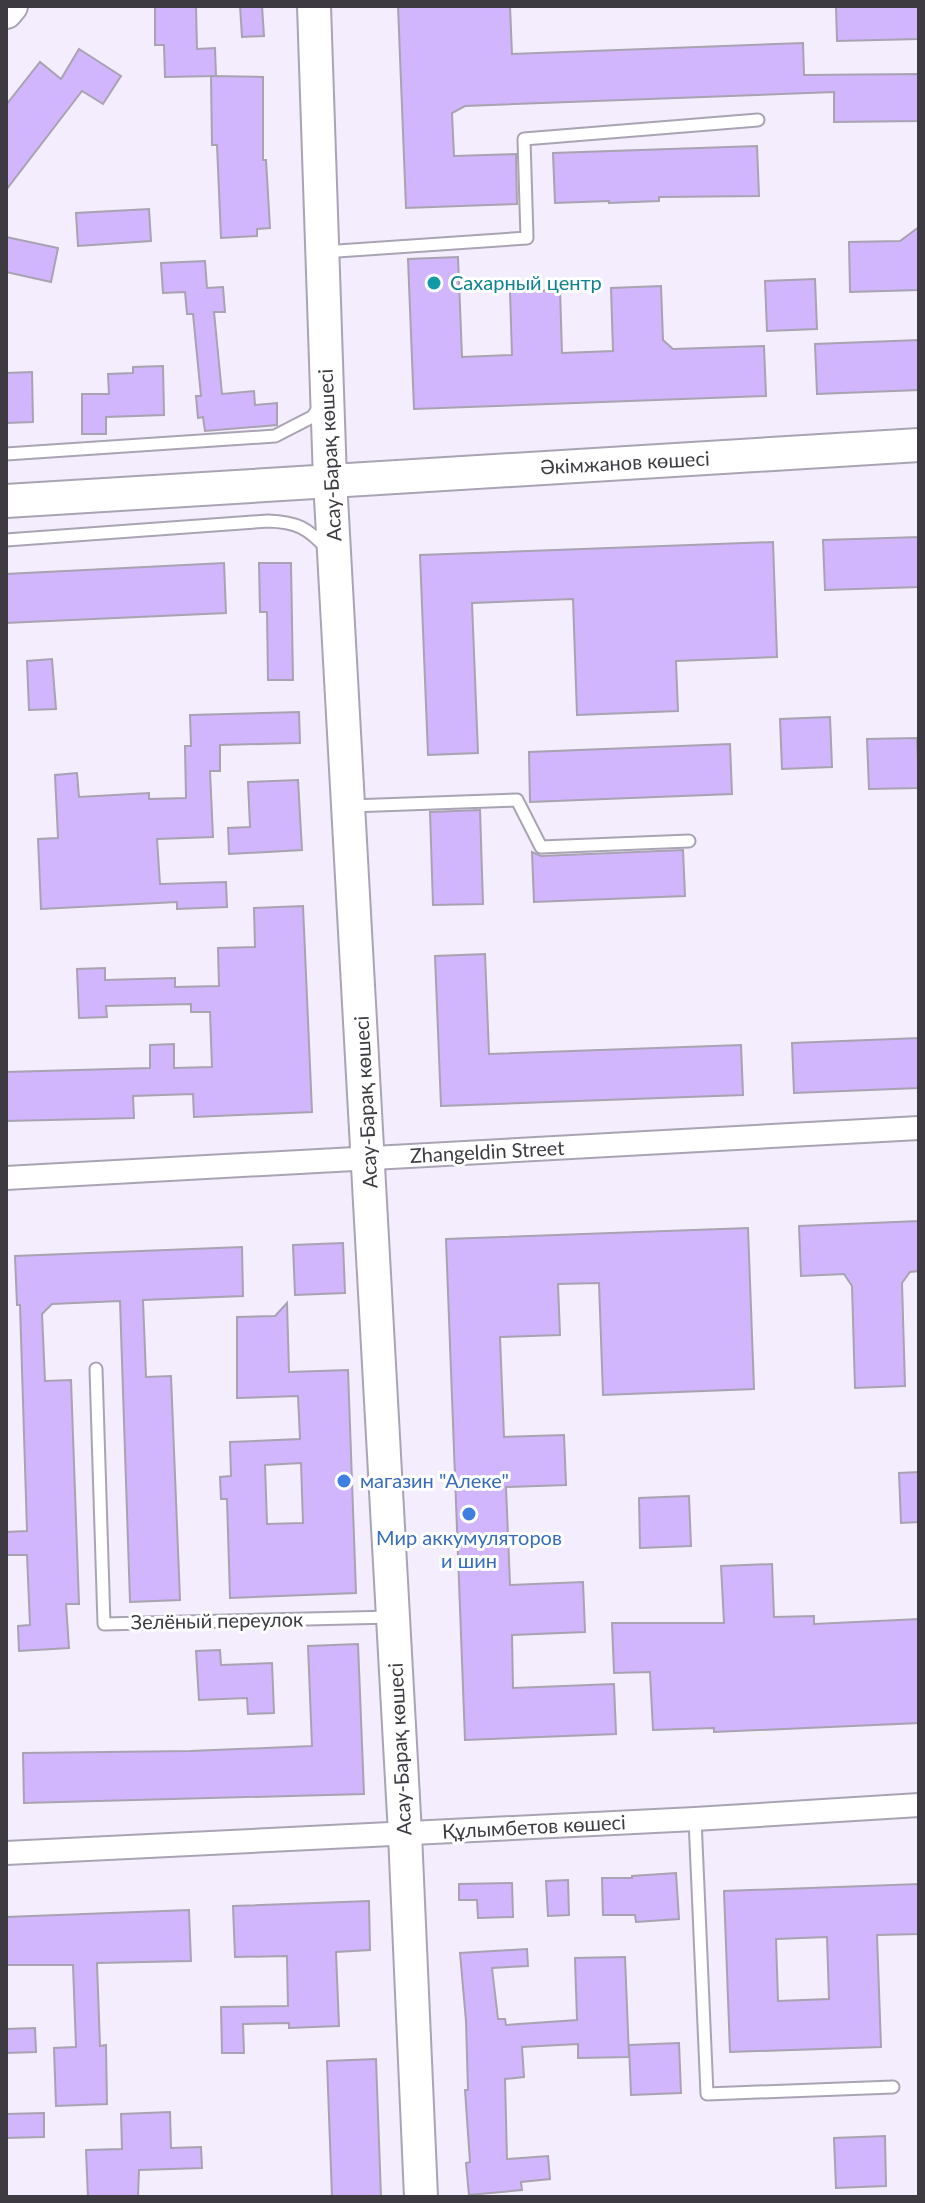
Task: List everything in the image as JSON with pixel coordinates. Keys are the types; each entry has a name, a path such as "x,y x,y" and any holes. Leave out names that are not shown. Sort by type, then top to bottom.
{"street":[{"path":"6,12 11,6"},
{"name":"Асау-Барақ көшесі","path":"314,6 330,480 405,1834 421,2197"},
{"name":"Әкімжанов көшесі","path":"6,501 919,445"},
{"name":"Zhangeldin Street","path":"6,1178 919,1128"},
{"name":"Құлымбетов көшесі","path":"6,1853 919,1805"}],"lane":[{"path":"323,252 527,238 524,139 758,120"},
{"path":"6,454 275,436 312,417 327,398"},
{"path":"6,540 268,521 292,522 313,534 335,556"},
{"path":"350,806 517,800 541,847 689,841"},
{"name":"Зелёный переулок","path":"96,1369 104,1624 393,1617"},
{"path":"695,1819 707,2094 893,2087"}],"building":[{"path":"155,6 196,6 197,49 215,48 216,76 165,77 164,45 155,45"},
{"path":"240,6 262,6 264,36 242,37"},
{"path":"398,6 510,6 512,54 803,43 804,75 919,74 919,121 834,122 834,92 465,106 452,113 454,156 516,154 517,204 406,208"},
{"path":"836,6 919,6 919,39 837,41"},
{"path":"79,49 121,76 103,104 82,91 6,190 6,105 40,62 61,79"},
{"path":"211,76 263,77 263,160 266,160 270,228 257,229 257,236 221,238 217,145 212,145"},
{"path":"757,146 759,196 659,197 659,201 555,203 553,153"},
{"path":"149,209 151,241 78,246 76,213"},
{"path":"919,227 919,290 850,292 849,242 900,241"},
{"path":"6,237 58,248 51,282 6,272"},
{"path":"458,257 462,357 512,355 510,292 560,290 562,353 613,351 611,288 661,286 663,340 673,349 764,346 766,396 414,409 408,259"},
{"path":"205,261 207,288 223,287 225,312 214,312 222,394 254,391 255,405 277,403 277,425 205,431 203,417 198,418 196,396 201,396 193,314 187,314 185,292 163,293 161,263"},
{"path":"815,279 817,329 767,331 765,281"},
{"path":"919,340 919,390 817,394 815,344"},
{"path":"163,366 164,415 106,417 106,434 82,434 82,394 109,394 108,374 133,373 133,367"},
{"path":"32,372 33,422 6,423 6,373"},
{"path":"919,537 919,587 825,590 823,540"},
{"path":"773,542 777,657 676,661 678,711 577,715 573,599 472,603 478,753 428,755 420,555"},
{"path":"224,563 226,613 6,623 6,574"},
{"path":"259,563 291,563 293,680 268,680 267,612 260,612"},
{"path":"52,659 56,709 29,710 27,661"},
{"path":"299,712 300,743 220,745 220,771 210,771 213,837 157,839 160,884 226,882 227,907 177,909 177,902 41,909 38,839 58,838 55,775 77,773 79,797 149,793 149,799 186,798 185,746 191,746 190,715"},
{"path":"830,717 832,767 782,769 780,719"},
{"path":"917,738 919,788 869,789 867,739"},
{"path":"730,744 732,794 530,802 529,752"},
{"path":"298,780 302,850 229,854 228,828 250,827 248,782"},
{"path":"480,810 483,904 433,905 430,812"},
{"path":"683,850 685,896 534,902 532,852 541,856"},
{"path":"303,906 312,1112 194,1117 193,1094 133,1096 134,1118 6,1121 6,1072 150,1068 150,1045 174,1044 174,1068 212,1067 210,1012 191,1012 191,1004 106,1006 107,1017 79,1018 77,969 105,968 105,980 175,978 175,987 219,986 218,948 255,947 254,908"},
{"path":"485,954 489,1054 741,1045 743,1095 441,1106 435,956"},
{"path":"919,1038 919,1088 794,1093 792,1043"},
{"path":"919,1221 919,1271 910,1272 902,1283 905,1386 855,1388 852,1286 844,1274 801,1276 799,1226"},
{"path":"748,1228 754,1389 603,1395 599,1283 558,1284 560,1335 500,1337 504,1437 564,1435 566,1485 506,1487 510,1585 583,1582 585,1632 512,1635 513,1688 614,1684 616,1734 465,1740 446,1239"},
{"path":"343,1243 345,1293 295,1295 293,1245"},
{"path":"242,1247 243,1296 143,1300 146,1377 171,1376 180,1600 130,1602 120,1301 52,1304 42,1314 45,1381 71,1380 79,1604 66,1604 69,1648 19,1651 18,1626 30,1625 27,1555 6,1555 6,1532 27,1531 20,1305 17,1305 15,1256"},
{"path":"287,1303 289,1372 348,1370 356,1593 230,1598 227,1499 221,1499 220,1477 231,1476 230,1442 300,1439 298,1396 237,1398 237,1317 275,1316","holes":["301,1463 303,1523 267,1524 265,1465"]},
{"path":"919,1472 919,1522 901,1523 899,1473"},
{"path":"689,1496 691,1546 640,1548 639,1498"},
{"path":"772,1564 774,1617 814,1616 814,1624 919,1619 919,1723 714,1732 714,1728 653,1730 650,1672 614,1673 612,1623 724,1623 721,1566"},
{"path":"358,1644 364,1794 24,1803 23,1753 312,1746 308,1646"},
{"path":"220,1650 221,1665 272,1663 274,1713 248,1714 247,1698 199,1700 196,1651"},
{"path":"676,1873 679,1919 636,1922 635,1915 603,1915 602,1878"},
{"path":"568,1880 569,1915 548,1916 546,1881"},
{"path":"512,1883 513,1917 478,1918 477,1900 459,1900 459,1884"},
{"path":"919,1884 919,1934 877,1935 881,2047 730,2052 724,1891","holes":["827,1937 829,1999 778,2001 776,1939"]},
{"path":"369,1901 370,1950 336,1952 339,2026 289,2028 289,2023 243,2024 244,2053 222,2053 221,2007 288,2006 287,1956 235,1957 233,1906"},
{"path":"189,1910 191,1961 97,1963 100,2046 106,2045 107,2104 56,2106 54,2048 76,2047 73,1965 6,1965 6,1917"},
{"path":"527,1949 528,1966 492,1968 498,2019 505,2019 506,2025 577,2020 575,1958 625,1957 629,2057 578,2058 578,2044 522,2047 524,2077 505,2079 507,2159 548,2156 550,2179 521,2182 522,2190 469,2195 466,2163 470,2162 465,2090 468,2090 466,2021 460,1953"},
{"path":"35,2028 36,2052 6,2053 6,2029"},
{"path":"679,2043 681,2093 631,2095 629,2045"},
{"path":"376,2059 381,2197 332,2197 327,2061"},
{"path":"170,2112 171,2148 201,2147 202,2168 139,2170 138,2197 88,2197 86,2150 122,2149 121,2114"},
{"path":"44,2113 44,2137 6,2138 6,2114"},
{"path":"885,2136 886,2186 836,2188 834,2138"}],"place":[{"name":"Сахарный центр","path":"434,283"},
{"name":"магазин \"Алеке\"","path":"344,1481"},
{"name":"Мир аккумуляторов и шин","path":"469,1514"}]}
